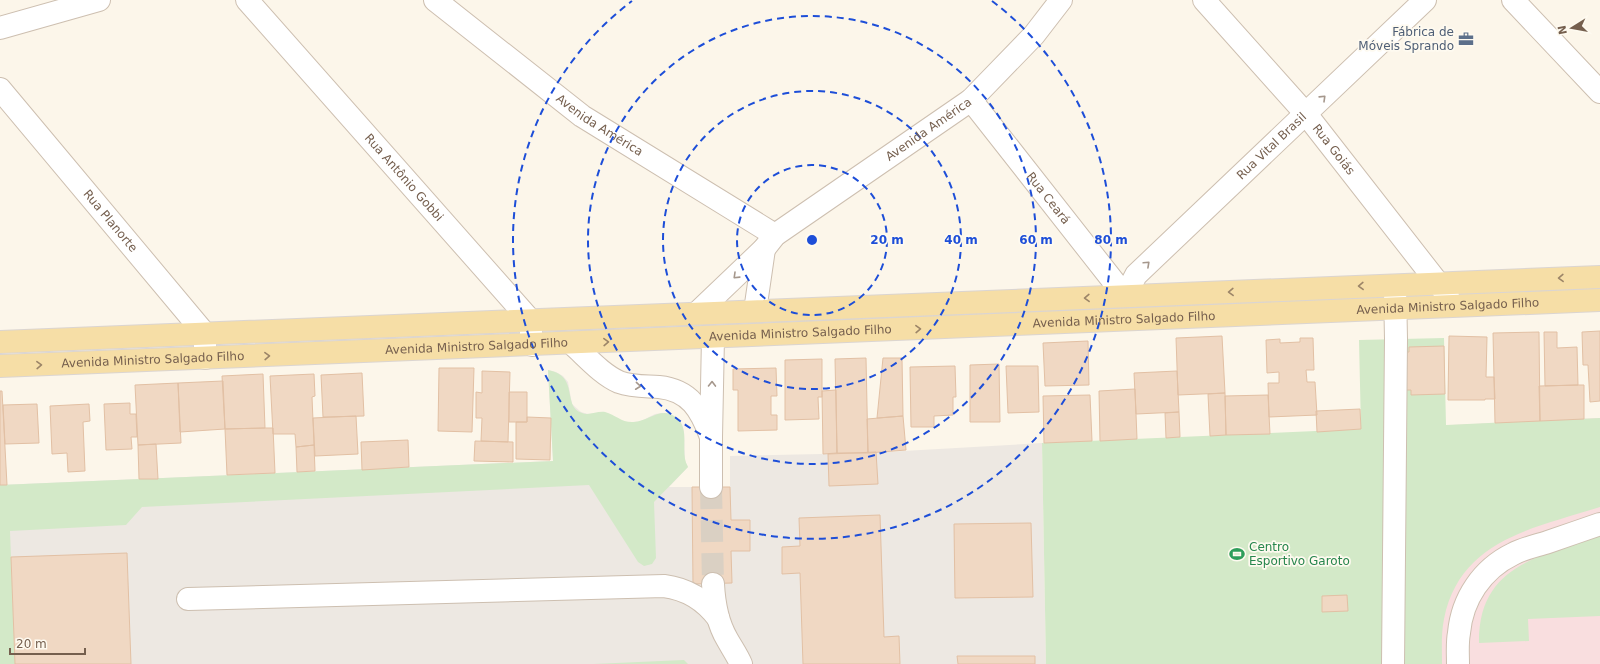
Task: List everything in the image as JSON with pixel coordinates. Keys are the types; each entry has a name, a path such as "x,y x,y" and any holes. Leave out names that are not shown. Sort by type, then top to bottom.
{"main road":[{"name":"Avenida Ministro Salgado Filho","path":"0,342 1600,276"},
{"path":"1124,320 1125,296"},
{"name":"Avenida Ministro Salgado Filho","path":"0,366 1600,300"},
{"path":"755,311 756,336"},
{"path":"697,313 705,338"}],"street":[{"path":"0,28 100,0"},
{"name":"Rua Antônio Gobbi","path":"247,0 264,8 530,320"},
{"name":"Avenida América","path":"435,0 582,116 770,242"},
{"name":"Avenida América","path":"697,313 770,242 971,100 1034,35 1061,0"},
{"name":"Rua Goiás","path":"1204,0 1306,114 1436,283 1456,306"},
{"name":"Rua Vital Brasil","path":"1125,296 1136,275 1424,0"},
{"path":"1513,0 1600,92"},
{"name":"Rua Planorte","path":"0,89 205,334"},
{"name":"Rua Ceará","path":"971,100 1125,296"},
{"path":"755,311 770,242"},
{"path":"1393,664 1394,285"},
{"path":"530,320 532,345"},
{"path":"205,334 205,358"},
{"path":"705,338 711,487"},
{"path":"571,343 610,377 618,381 637,387 659,387 670,389 682,394 692,402 700,412 710,437"},
{"path":"1458,664 1458,634 1462,617 1475,586 1486,573 1500,561 1514,553 1600,524"},
{"path":"713,584 714,601 718,618 727,639 736,652 741,664"},
{"path":"188,599 664,586 688,592 700,598 710,607 718,618"}],"shaded area":[{"path":"548,370 563,376 568,382 572,404 581,412 588,414 604,412 624,422 641,421 655,414 662,413 669,414 676,418 682,424 684,432 685,461 688,467 669,487 730,487 730,456 868,453 1042,443 1046,664 0,664 0,485 553,461"},
{"path":"1600,418 1600,664 1429,664 1431,426"}],"green space":[{"name":"Centro Esportivo Garoto","path":"1444,338 1446,425 1600,418 1600,507 1526,531 1504,541 1483,554 1466,571 1453,592 1444,619 1442,636 1442,664 1046,664 1042,443 1361,429 1359,340"},
{"path":"548,370 558,373 564,379 568,386 574,407 579,411 587,414 605,412 630,422 640,421 661,413 666,413 677,418 681,423 684,435 684,455 688,467 654,502 656,558 652,564 644,566 638,562 589,485 142,507 126,525 10,531 15,664 0,664 0,485 553,461"},
{"path":"1600,536 1600,616 1528,619 1529,641 1479,643 1481,617 1489,596 1501,580 1517,568 1535,558"},
{"path":"684,660 688,664 593,664"}],"building":[{"path":"1600,331 1600,401 1590,402 1588,365 1583,365 1582,332"},
{"path":"1539,332 1540,421 1495,423 1493,333"},
{"path":"1544,332 1557,332 1557,348 1577,347 1578,385 1545,386"},
{"path":"1222,336 1225,393 1178,395 1176,338"},
{"path":"1449,336 1487,337 1486,377 1494,377 1495,399 1448,400"},
{"path":"1300,338 1313,338 1314,370 1306,370 1307,382 1315,382 1317,415 1269,417 1268,383 1279,383 1279,372 1267,373 1266,340 1280,339 1280,343 1300,342"},
{"path":"1088,341 1089,385 1045,386 1043,343"},
{"path":"1444,346 1445,394 1411,395 1411,390 1403,390 1402,352 1409,352 1409,347"},
{"path":"866,358 868,453 837,453 835,359"},
{"path":"883,358 902,358 903,416 877,418"},
{"path":"822,359 822,397 818,397 819,419 785,420 785,360"},
{"path":"999,364 1000,422 970,422 970,365"},
{"path":"955,366 956,397 953,397 953,415 934,416 934,427 911,427 910,367"},
{"path":"1006,366 1038,366 1039,412 1008,413"},
{"path":"439,368 474,368 472,432 438,431"},
{"path":"776,368 777,396 771,396 771,415 777,415 777,430 738,431 738,390 733,390 733,369"},
{"path":"482,371 510,372 508,442 481,441 482,418 476,418 476,392 482,393"},
{"path":"1177,371 1179,412 1136,414 1134,373"},
{"path":"362,373 364,416 323,417 321,375"},
{"path":"263,374 265,428 225,429 222,376"},
{"path":"314,374 315,396 312,397 314,445 296,447 295,434 273,434 270,376"},
{"path":"223,381 225,429 180,432 178,383"},
{"path":"178,383 181,443 138,445 135,385"},
{"path":"1584,385 1584,419 1540,421 1539,386"},
{"path":"1135,389 1137,439 1100,441 1099,391"},
{"path":"836,390 837,453 823,454 822,391"},
{"path":"0,391 2,391 7,485 0,485"},
{"path":"509,392 527,392 527,422 509,422"},
{"path":"1225,393 1226,435 1210,436 1208,394"},
{"path":"1090,395 1092,441 1044,443 1043,396"},
{"path":"1268,395 1270,434 1226,435 1225,396"},
{"path":"130,403 130,414 136,414 137,437 131,437 132,449 106,450 104,404"},
{"path":"37,404 39,443 5,444 3,405"},
{"path":"89,404 90,421 83,422 85,471 68,472 67,453 52,454 50,406"},
{"path":"1360,409 1361,429 1317,432 1316,411"},
{"path":"1179,412 1180,437 1166,438 1165,413"},
{"path":"356,416 358,454 315,456 313,418"},
{"path":"903,416 906,450 868,453 867,419"},
{"path":"527,417 551,418 550,460 516,459 516,422 527,422"},
{"path":"273,428 275,473 227,475 225,429"},
{"path":"408,440 409,467 362,470 361,442"},
{"path":"475,441 513,442 513,462 474,461"},
{"path":"156,444 158,479 139,479 138,445"},
{"path":"314,445 315,471 297,472 296,447"},
{"path":"876,452 878,484 829,486 828,454"},
{"path":"692,487 730,487 731,520 750,520 750,551 731,551 732,583 693,584"},
{"path":"880,515 884,637 899,636 900,664 803,664 800,573 782,574 782,547 800,546 799,518"},
{"path":"1031,523 1033,597 955,598 954,524"},
{"path":"127,553 131,664 15,664 11,557"},
{"path":"1347,595 1348,611 1322,612 1322,596"},
{"path":"957,656 1035,656 1035,664 958,664"}],"tunnel":[{"path":"711,487 713,584"}],"place":[{"name":"Fábrica de Móveis Sprando","path":"1466,39"},
{"name":"Centro Esportivo Garoto","path":"1237,554"}]}
